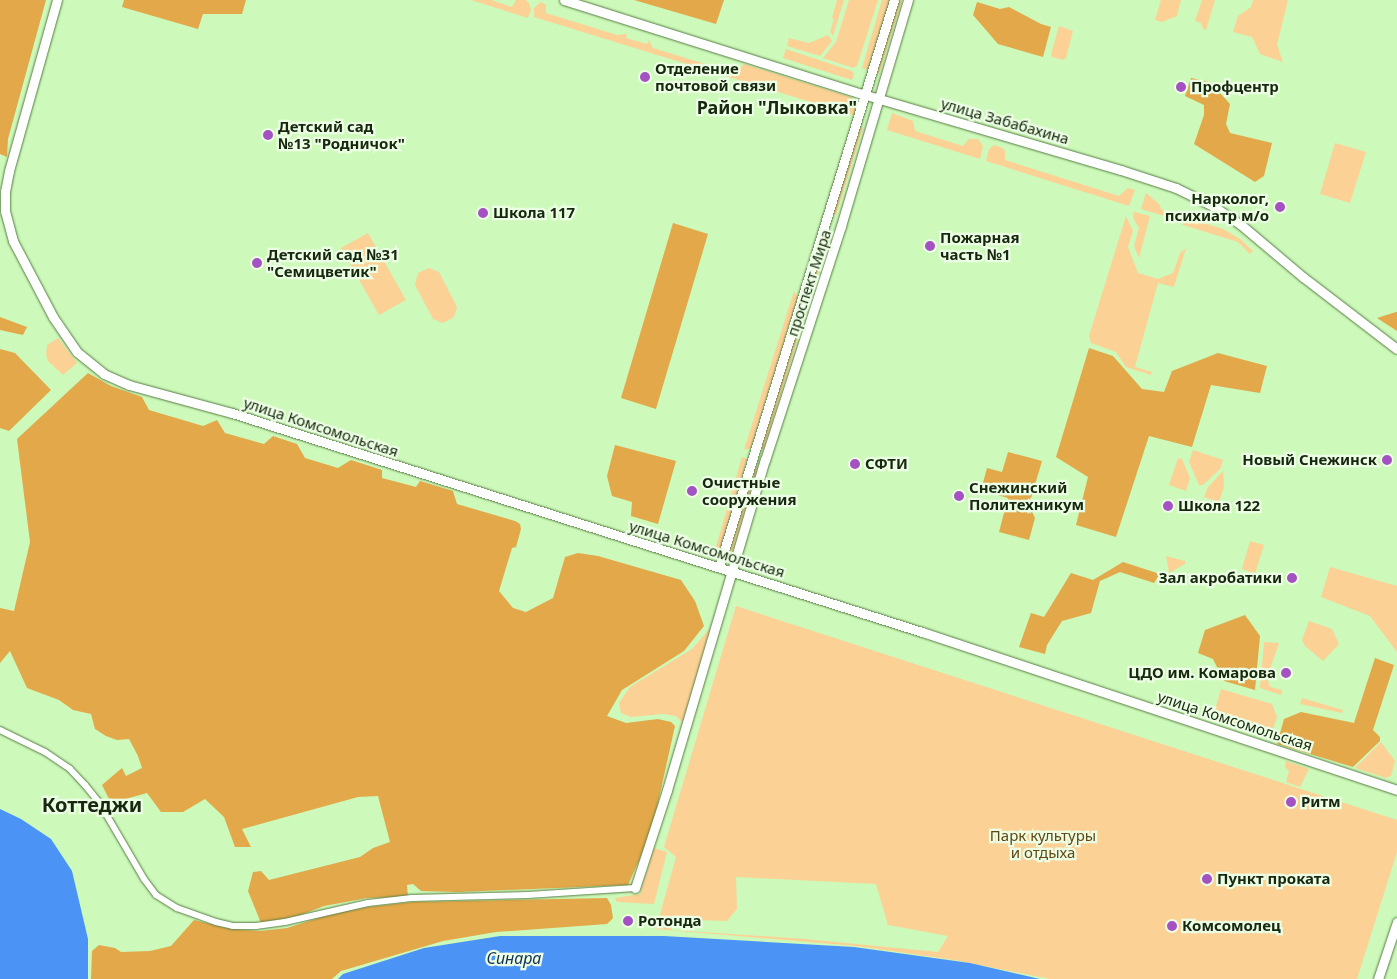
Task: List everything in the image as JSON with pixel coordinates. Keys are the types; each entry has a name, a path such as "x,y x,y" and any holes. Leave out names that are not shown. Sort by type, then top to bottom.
{"street":[{"name":"улица Комсомольская","path":"57,0 23,118 5,192 5,211 11,234 53,318 77,352 104,374 129,385 232,413 949,640 1397,790"},
{"name":"улица Забабахина","path":"564,0 866,95 1176,188 1214,206 1240,224 1303,277 1397,349"},
{"name":"проспект Мира","path":"718,567 827,222 894,0"},
{"name":"проспект Мира","path":"635,888 667,790 765,460 814,314 880,99 908,0"},
{"path":"827,222 841,226"},
{"path":"799,310 814,314"},
{"path":"753,457 765,460"},
{"path":"0,730 45,752 70,769 99,802 144,879 156,895 194,916 233,926 256,926 285,922 368,903 412,898 528,895 635,888"},
{"path":"1378,979 1397,922"}],"green space":[{"path":"471,0 491,0 512,7 516,0 526,0 531,10 528,18"},
{"path":"837,0 844,0 833,36 830,32"},
{"path":"849,0 878,0 857,66 853,68 823,58 836,42"},
{"path":"882,0 890,0 869,70 862,68"},
{"path":"898,0 902,0 879,74 875,72"},
{"path":"1161,0 1181,0 1177,16 1162,22 1155,20"},
{"path":"1202,0 1215,0 1206,30 1203,29 1201,23 1195,21"},
{"path":"1253,0 1288,0 1277,45 1283,62 1260,54 1252,37 1233,32 1238,16 1251,7"},
{"path":"541,2 546,5 546,13 617,35 627,34 626,38 647,44 649,40 653,48 735,73 744,64 847,96 852,98 856,105 856,116 534,17 534,8"},
{"path":"1059,26 1073,31 1066,58 1063,60 1052,57 1051,54"},
{"path":"828,35 832,41 820,56 787,46 789,38 809,43"},
{"path":"786,49 852,71 854,74 852,80 783,58"},
{"path":"892,113 913,121 915,131 963,146 969,139 978,139 983,146 980,159 887,130"},
{"path":"860,127 863,128 836,215 833,214"},
{"path":"1335,143 1366,152 1350,203 1320,194"},
{"path":"994,145 1003,148 1005,160 1119,196 1128,188 1135,190 1129,206 986,161 989,149"},
{"path":"1146,193 1159,204 1162,210 1223,229 1240,239 1253,251 1250,254 1238,242 1183,225 1181,221 1141,209"},
{"path":"1134,212 1150,216 1139,258 1134,246 1139,228 1133,218"},
{"path":"1126,216 1133,231 1128,247 1138,273 1158,279 1173,273 1180,253 1186,248 1174,287 1158,283 1135,367 1152,372 1151,375 1126,367 1116,352 1091,343 1089,336"},
{"path":"827,232 830,233 810,300 807,299"},
{"path":"368,233 406,300 379,315 341,248"},
{"path":"429,268 439,272 457,307 454,317 443,323 433,319 415,285 418,273"},
{"path":"794,291 798,297 751,448 744,450"},
{"path":"801,317 804,318 764,450 761,449"},
{"path":"58,338 77,363 63,375 48,361 46,355 47,345"},
{"path":"1193,450 1223,460 1220,469 1203,485 1199,485 1189,462"},
{"path":"742,457 747,459 721,549 716,547"},
{"path":"1178,458 1182,459 1190,478 1186,491 1169,485"},
{"path":"755,466 759,468 732,553 728,552"},
{"path":"1223,471 1224,487 1219,502 1204,497 1208,487"},
{"path":"1250,541 1264,545 1255,574 1242,569"},
{"path":"1166,556 1185,561 1185,564 1169,573"},
{"path":"1330,567 1397,586 1397,652 1370,616 1321,597"},
{"name":"Парк культуры и отдыха","path":"736,606 1397,820 1397,852 1357,979 1050,979 954,960 856,946 656,929 676,857 664,847","holes":["736,877 876,884 888,925 948,936 938,952 805,939 672,930 663,919 727,921 737,909"]},
{"path":"1309,621 1332,629 1339,644 1323,661 1305,646 1302,640"},
{"path":"713,625 685,725 676,716 663,714 631,717 621,713 619,703 630,687 692,649"},
{"path":"1264,642 1279,643 1267,678 1270,687 1282,690 1281,695 1260,688"},
{"path":"1221,689 1272,704 1277,717 1271,735 1213,716"},
{"path":"1302,698 1343,710 1342,713 1300,704"},
{"path":"1381,742 1395,761 1391,776 1386,778 1355,768"},
{"path":"1286,761 1309,769 1300,787 1286,782 1289,771 1285,767"},
{"path":"654,848 667,852 654,904 617,902 615,898 640,894"}],"shaded area":[{"path":"0,0 46,0 8,139 7,157 0,154"},
{"path":"124,0 246,0 242,14 203,14 198,29 122,7"},
{"path":"634,0 724,0 716,24"},
{"path":"977,2 1000,9 1009,7 1041,24 1051,27 1043,57 998,44 973,15"},
{"path":"1191,78 1210,82 1230,104 1226,124 1230,133 1272,143 1264,176 1255,182 1194,144 1204,115 1204,105 1185,96"},
{"path":"673,223 708,234 656,409 621,398"},
{"path":"1396,312 1397,331 1377,318"},
{"path":"0,317 27,327 23,335 0,330"},
{"path":"1089,348 1113,356 1142,389 1164,392 1172,371 1218,353 1267,366 1260,393 1211,385 1192,447 1149,436 1116,537 1076,525 1088,477 1056,457"},
{"path":"0,349 15,353 51,390 9,431 0,428"},
{"path":"88,373 111,386 142,397 149,410 203,426 217,420 225,433 264,444 273,436 297,444 305,458 338,468 351,460 382,470 382,478 416,487 420,481 453,491 457,504 515,521 520,524 521,529 516,547 512,548 499,591 513,608 526,612 553,598 565,557 578,553 598,556 681,580 695,601 704,626 684,651 622,690 607,716 626,723 658,719 671,722 675,726 657,807 645,847 628,885 458,892 421,891 413,884 407,885 408,897 367,898 324,906 285,921 261,923 248,891 253,872 261,871 269,880 360,857 373,848 390,842 378,796 358,797 242,829 251,847 235,847 224,817 205,799 183,812 161,812 147,793 111,803 102,785 122,768 126,776 142,768 129,739 117,740 106,736 95,729 91,714 73,710 59,700 27,688 10,651 0,663 0,608 14,611 30,542 17,439"},
{"path":"615,445 676,461 658,524 631,516 632,502 612,496 607,476"},
{"path":"1008,452 1042,461 1029,505 1035,518 1029,540 999,532 1008,498 981,490 987,468 1002,472"},
{"path":"1123,562 1160,574 1154,583 1120,572 1100,581 1091,613 1062,621 1047,645 1045,654 1019,647 1031,613 1044,617 1071,573 1093,580"},
{"path":"1245,615 1260,636 1255,690 1224,681 1213,659 1198,653 1205,630"},
{"path":"1375,658 1394,665 1373,730 1380,737 1380,741 1353,767 1277,744 1284,719 1301,712 1354,723"},
{"path":"607,898 611,905 613,918 607,924 496,932 443,941 341,971 332,979 91,979 92,951 99,945 115,948 121,952 150,951 171,946 194,920 231,929 260,931 287,928 328,915 368,907 412,902"}],"water":[{"path":"0,809 21,819 51,839 72,871 88,939 88,979 0,979"},
{"name":"Синара","path":"500,936 664,936 854,947 970,963 1040,979 338,979 343,974 424,948"}],"place":[{"name":"Отделение почтовой связи","path":"645,77"},
{"name":"Профцентр","path":"1181,87"},
{"name":"Детский сад №13 \"Родничок\"","path":"268,135"},
{"name":"Нарколог, психиатр м/о","path":"1280,207"},
{"name":"Школа 117","path":"483,213"},
{"name":"Пожарная часть №1","path":"930,246"},
{"name":"Детский сад №31 \"Семицветик\"","path":"257,263"},
{"name":"Новый Снежинск","path":"1387,460"},
{"name":"СФТИ","path":"855,464"},
{"name":"Очистные сооружения","path":"692,491"},
{"name":"Снежинский Политехникум","path":"959,496"},
{"name":"Школа 122","path":"1168,506"},
{"name":"Зал акробатики","path":"1292,578"},
{"name":"ЦДО им. Комарова","path":"1286,673"},
{"name":"Ритм","path":"1291,802"},
{"name":"Пункт проката","path":"1207,879"},
{"name":"Ротонда","path":"628,921"},
{"name":"Комсомолец","path":"1172,926"}],"district":[{"name":"Район \"Лыковка\"","path":"777,107"},
{"name":"Коттеджи","path":"92,804"}]}
